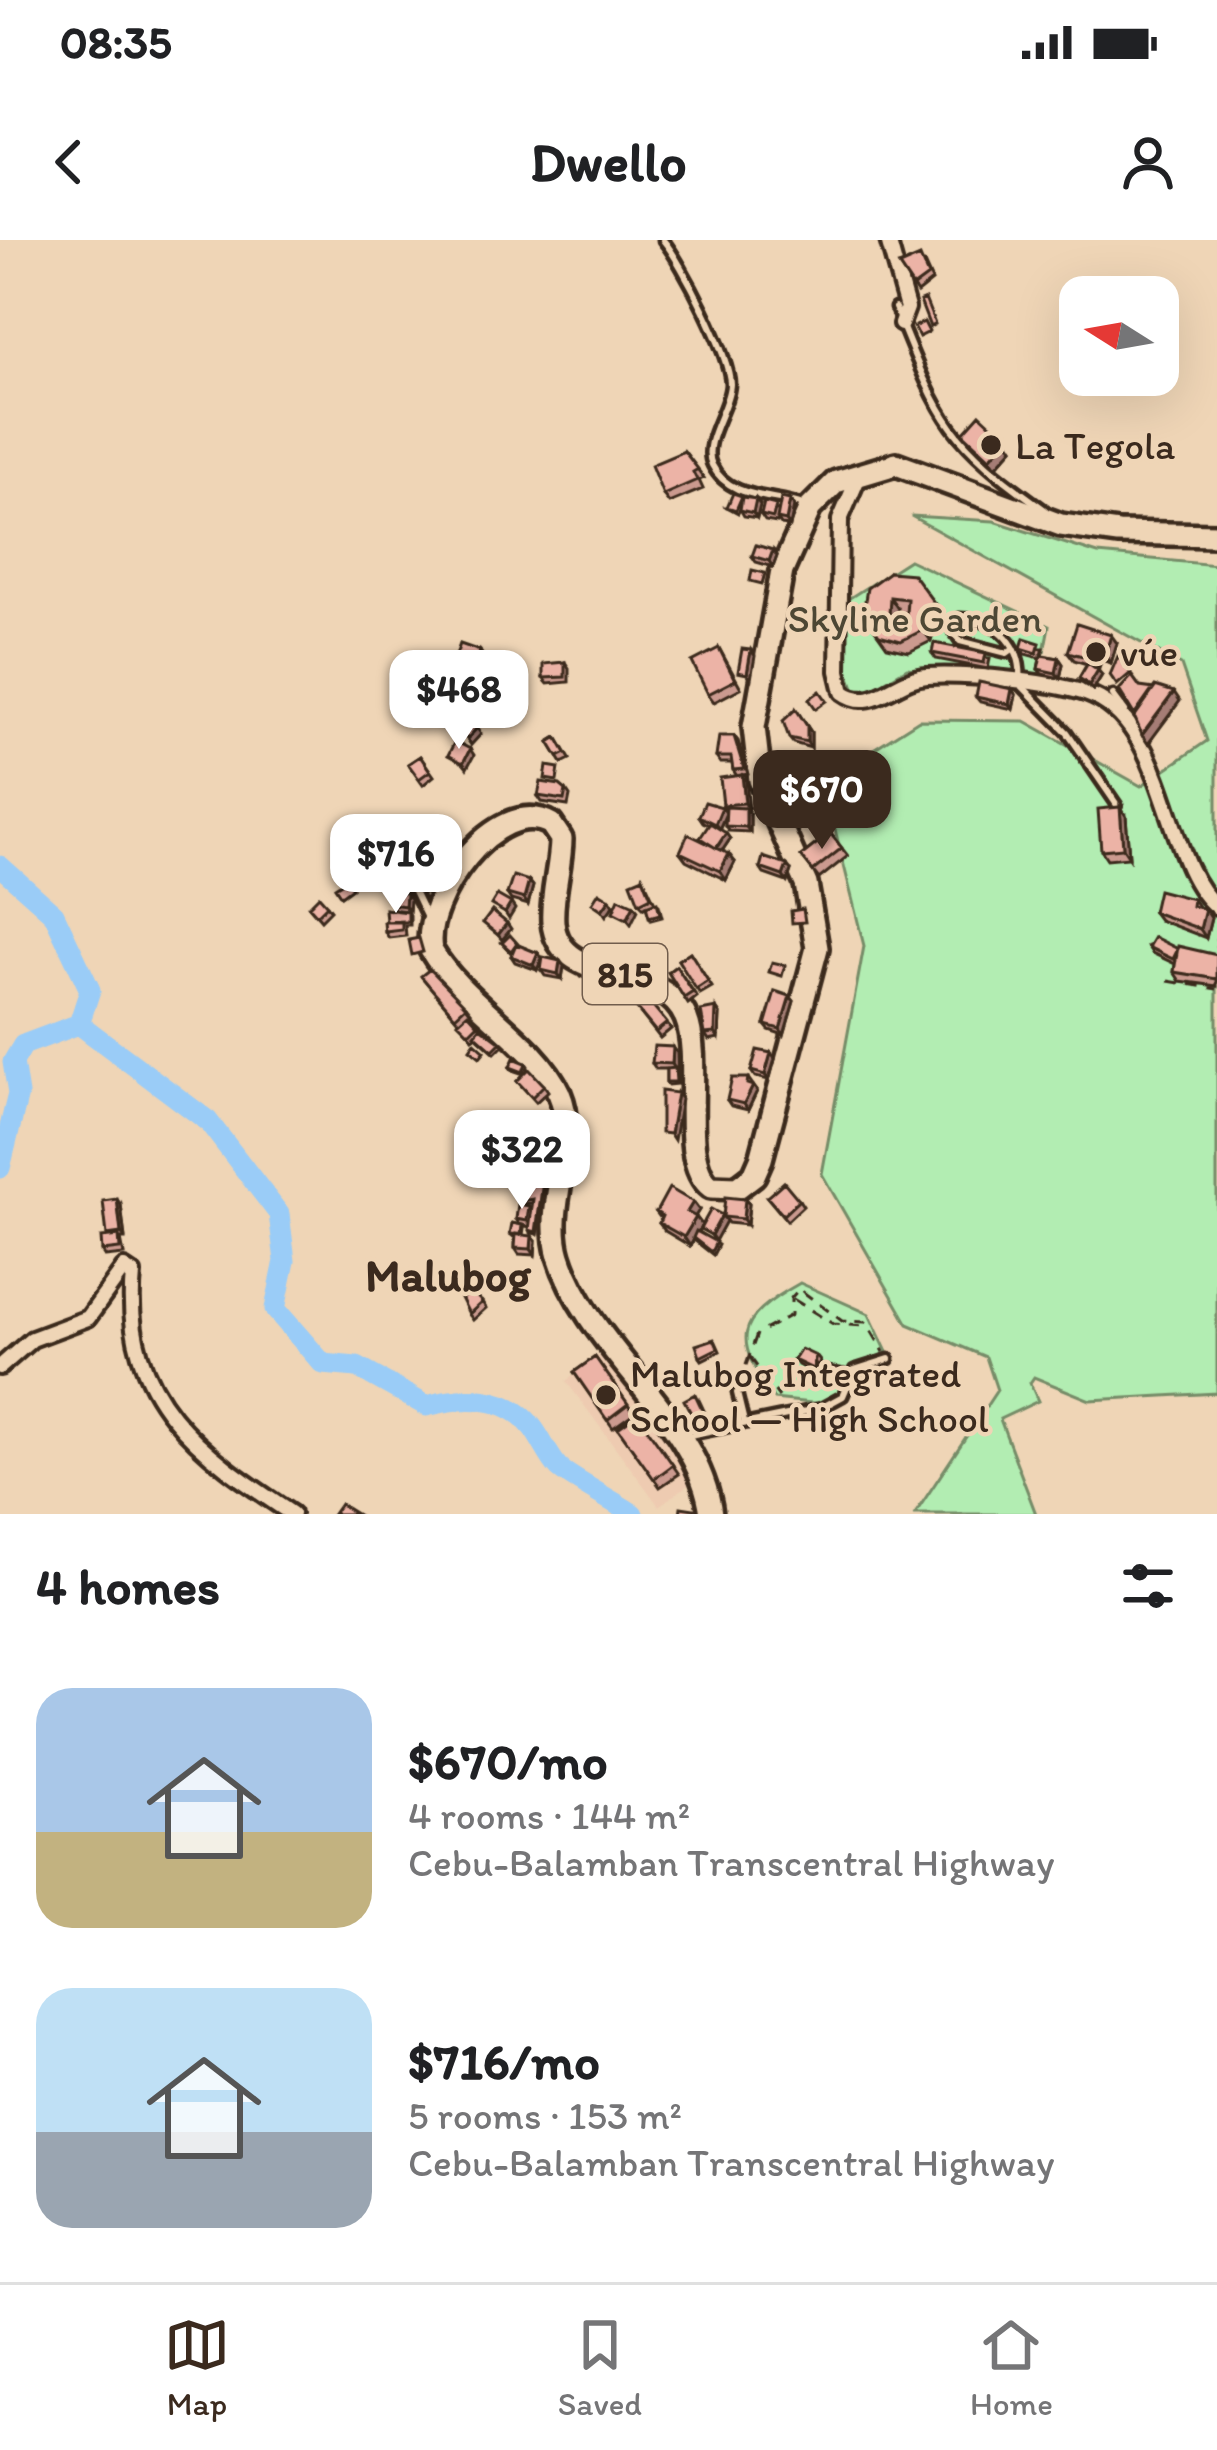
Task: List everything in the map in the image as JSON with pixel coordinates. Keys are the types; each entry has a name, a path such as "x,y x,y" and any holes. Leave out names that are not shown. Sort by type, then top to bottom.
{"main road":[{"path":"860,471 896,464 924,470 1060,525 1118,533 1217,535"},
{"name":"815","path":"429,921 449,881 502,826 523,818 551,824 561,839 553,925 558,941 580,962 638,977 675,1000 690,1030 695,1064 698,1171 704,1181 721,1190 737,1188 754,1174 817,948 806,884 760,780 754,727 782,571 810,508 836,482 860,471"},
{"path":"429,921 437,960 539,1066 560,1096 565,1116 554,1210 558,1253 595,1326 701,1473 711,1514"}],"street":[{"path":"888,240 907,308 901,324"},
{"path":"860,471 840,520 843,692 856,701 872,700 901,682 926,676 1020,684 1091,695 1119,705 1144,751 1195,879 1217,907"},
{"path":"0,1367 32,1339 88,1318 124,1268 133,1274 133,1329 164,1406 190,1441 292,1514"}],"lane":[{"path":"663,240 677,256 728,364 730,386 709,453 713,469 745,493 810,508"},
{"path":"895,308 936,412 953,437 1060,525"},
{"path":"960,618 974,618 1015,642 1014,648 1007,653 960,641 954,632 960,618"},
{"path":"1014,648 1023,657 1020,684 1067,732 1118,806"},
{"path":"404,870 418,908 429,921"},
{"path":"678,1438 821,1408 843,1396 854,1370 889,1359"},
{"path":"737,1393 744,1422"}],"path":[{"path":"1168,981 1217,989"},
{"path":"737,1393 757,1334 791,1315 791,1298 799,1289 829,1314 868,1326 889,1359"},
{"path":"791,1298 833,1324 868,1326"},
{"path":"749,1356 779,1397"}],"shaded area":[{"path":"606,1350 695,1480 659,1506 566,1381"}],"green space":[{"path":"911,516 994,521 1098,554 1217,565 1217,1393 1090,1400 1034,1377 1030,1383 1038,1401 1000,1419 1036,1514 915,1514 997,1390 986,1357 908,1324 822,1174 864,946 823,781 919,720 1025,721 1141,786 1207,741 1181,665"},
{"name":"Skyline Garden","path":"909,560 1049,626 1038,683 907,668 874,688 855,690 844,661 848,599"},
{"path":"800,1283 869,1314 887,1352 848,1369 842,1392 821,1404 774,1399 747,1346 751,1321"}],"building":[{"path":"920,257 928,276 913,287 899,266"},
{"path":"925,299 935,324 930,327 920,301"},
{"path":"924,322 929,332 919,337 914,327"},
{"name":"La Tegola","path":"980,414 1007,439 990,458 963,433"},
{"path":"684,451 698,469 693,472 697,480 663,495 651,465"},
{"path":"733,493 742,496 736,510 727,507"},
{"path":"742,497 756,499 753,513 740,510"},
{"path":"781,498 790,500 786,521 777,519"},
{"path":"764,502 776,505 773,518 761,515"},
{"path":"756,545 773,550 769,561 752,556"},
{"path":"752,570 765,573 762,584 750,581"},
{"path":"889,572 913,574 932,600 923,630 901,641 879,635 863,613 867,588","holes":["890,597 907,599 906,614 889,615"]},
{"path":"1077,624 1111,635 1105,655 1095,652 1093,659 1068,652"},
{"path":"1024,638 1040,643 1037,653 1021,648"},
{"path":"934,643 986,653 984,663 932,653"},
{"path":"460,644 480,651 476,663 456,655"},
{"path":"719,648 735,680 708,694 692,662"},
{"path":"742,649 751,650 747,674 738,672"},
{"path":"1041,655 1059,658 1056,673 1038,669"},
{"path":"1118,656 1131,673 1117,685 1110,675"},
{"path":"565,662 565,677 543,678 543,664"},
{"path":"1088,663 1098,670 1089,685 1079,678"},
{"path":"406,671 422,687 409,700 394,684"},
{"path":"1132,676 1140,687 1154,689 1135,716 1119,690"},
{"path":"979,682 1012,689 1009,704 976,697"},
{"path":"1155,686 1174,692 1142,735 1134,716"},
{"path":"482,691 508,694 507,708 481,705"},
{"path":"820,691 827,701 816,709 809,699"},
{"path":"520,693 523,708 514,710 511,695"},
{"path":"796,709 807,726 807,742 789,738 783,721"},
{"path":"465,718 477,728 467,739 456,729"},
{"path":"719,736 734,736 744,769 733,770 731,757 716,757"},
{"path":"557,737 566,753 558,757 549,742"},
{"path":"455,741 470,749 463,763 448,755"},
{"path":"420,756 430,771 419,779 408,764"},
{"path":"547,766 559,768 557,781 545,779"},
{"path":"742,775 745,803 723,805 720,778"},
{"path":"541,782 560,785 566,790 564,800 538,796"},
{"path":"785,783 802,808 792,815 775,790"},
{"path":"705,802 722,807 715,824 699,816"},
{"path":"726,807 746,808 746,827 725,826"},
{"path":"1120,807 1123,848 1101,850 1098,809"},
{"path":"394,821 408,835 390,853 376,839"},
{"path":"423,822 430,828 422,837 415,830"},
{"path":"710,823 726,833 716,848 700,838"},
{"path":"830,833 842,848 813,871 801,856"},
{"path":"688,834 729,854 720,871 680,852"},
{"path":"374,852 385,855 383,867 371,865"},
{"path":"763,857 787,865 783,876 760,868"},
{"path":"513,876 529,881 524,899 507,894"},
{"path":"643,877 651,897 639,903 631,882"},
{"path":"346,880 352,888 341,896 335,887"},
{"path":"1158,890 1193,899 1192,906 1205,909 1200,929 1153,912"},
{"path":"392,892 406,893 405,906 391,904"},
{"path":"599,892 610,899 602,910 592,903"},
{"path":"497,895 511,903 505,913 491,905"},
{"path":"319,896 327,905 317,915 309,906"},
{"path":"619,898 634,905 627,919 613,912"},
{"path":"657,902 660,914 649,917 646,906"},
{"path":"385,909 408,912 408,922 386,922"},
{"path":"803,909 805,922 792,923 791,911"},
{"path":"492,911 507,923 498,935 483,923"},
{"path":"402,921 402,930 385,932 384,922"},
{"path":"510,935 518,944 511,951 502,943"},
{"path":"1154,937 1178,949 1173,959 1148,947"},
{"path":"419,938 423,952 412,955 409,940"},
{"path":"516,944 538,953 533,965 511,956"},
{"path":"1178,946 1217,955 1217,979 1174,972"},
{"path":"690,952 708,981 696,989 678,960"},
{"path":"543,957 560,961 558,974 541,970"},
{"path":"772,962 785,965 782,976 769,972"},
{"path":"676,966 693,992 684,998 668,972"},
{"path":"430,969 466,1006 455,1016 421,976"},
{"path":"775,991 790,996 780,1029 765,1025"},
{"path":"648,1000 667,1023 656,1032 637,1009"},
{"path":"716,1008 715,1033 705,1034 701,1011"},
{"path":"468,1013 478,1024 469,1033 458,1022"},
{"path":"481,1027 501,1042 493,1050 475,1034"},
{"path":"475,1042 485,1051 480,1057 470,1049"},
{"path":"654,1046 673,1047 672,1064 652,1063"},
{"path":"757,1050 771,1053 765,1075 751,1071"},
{"path":"514,1058 526,1063 523,1072 510,1067"},
{"path":"675,1068 676,1082 666,1082 666,1069"},
{"path":"529,1069 544,1085 532,1097 517,1081"},
{"path":"732,1078 748,1078 747,1084 753,1086 744,1104 727,1100"},
{"path":"661,1091 677,1093 670,1134 661,1133"},
{"path":"533,1116 545,1119 541,1137 529,1134"},
{"path":"528,1139 536,1141 528,1178 520,1177"},
{"path":"543,1181 536,1232 529,1230 533,1199 520,1201 524,1182"},
{"path":"784,1182 799,1200 783,1215 767,1197"},
{"path":"669,1188 693,1202 687,1212 696,1217 684,1237 659,1223 662,1216 656,1212"},
{"path":"725,1197 745,1199 743,1219 723,1217"},
{"path":"117,1199 121,1233 107,1235 103,1201"},
{"path":"518,1204 529,1206 527,1221 516,1219"},
{"path":"711,1209 722,1215 711,1235 700,1229"},
{"path":"512,1223 522,1225 521,1235 510,1234"},
{"path":"696,1231 716,1242 711,1252 693,1238"},
{"path":"516,1234 532,1236 531,1249 515,1248"},
{"path":"119,1236 120,1249 102,1251 101,1238"},
{"path":"473,1293 482,1302 469,1314 461,1298"},
{"path":"714,1339 718,1348 700,1357 696,1345"},
{"path":"801,1349 816,1356 813,1369 794,1360"},
{"path":"595,1357 628,1404 607,1420 574,1372"},
{"path":"816,1364 845,1369 815,1372"},
{"path":"695,1394 703,1411 693,1417 684,1400"},
{"path":"637,1414 673,1465 654,1479 618,1428"},
{"path":"340,1504 356,1514 333,1514"}],"waterway":[{"path":"0,866 54,914 90,990 79,1024 23,1045 13,1062 18,1094 0,1168"},
{"path":"79,1024 208,1121 279,1214 285,1261 275,1309 323,1364 357,1367 427,1406 484,1400 511,1409 533,1428 559,1468 633,1514"}],"place":[{"name":"La Tegola","path":"991,445"},
{"name":"vúe","path":"1096,652"},
{"name":"Malubog Integrated School — High School","path":"606,1395"}],"district":[{"name":"Malubog","path":"448,1275"}]}
